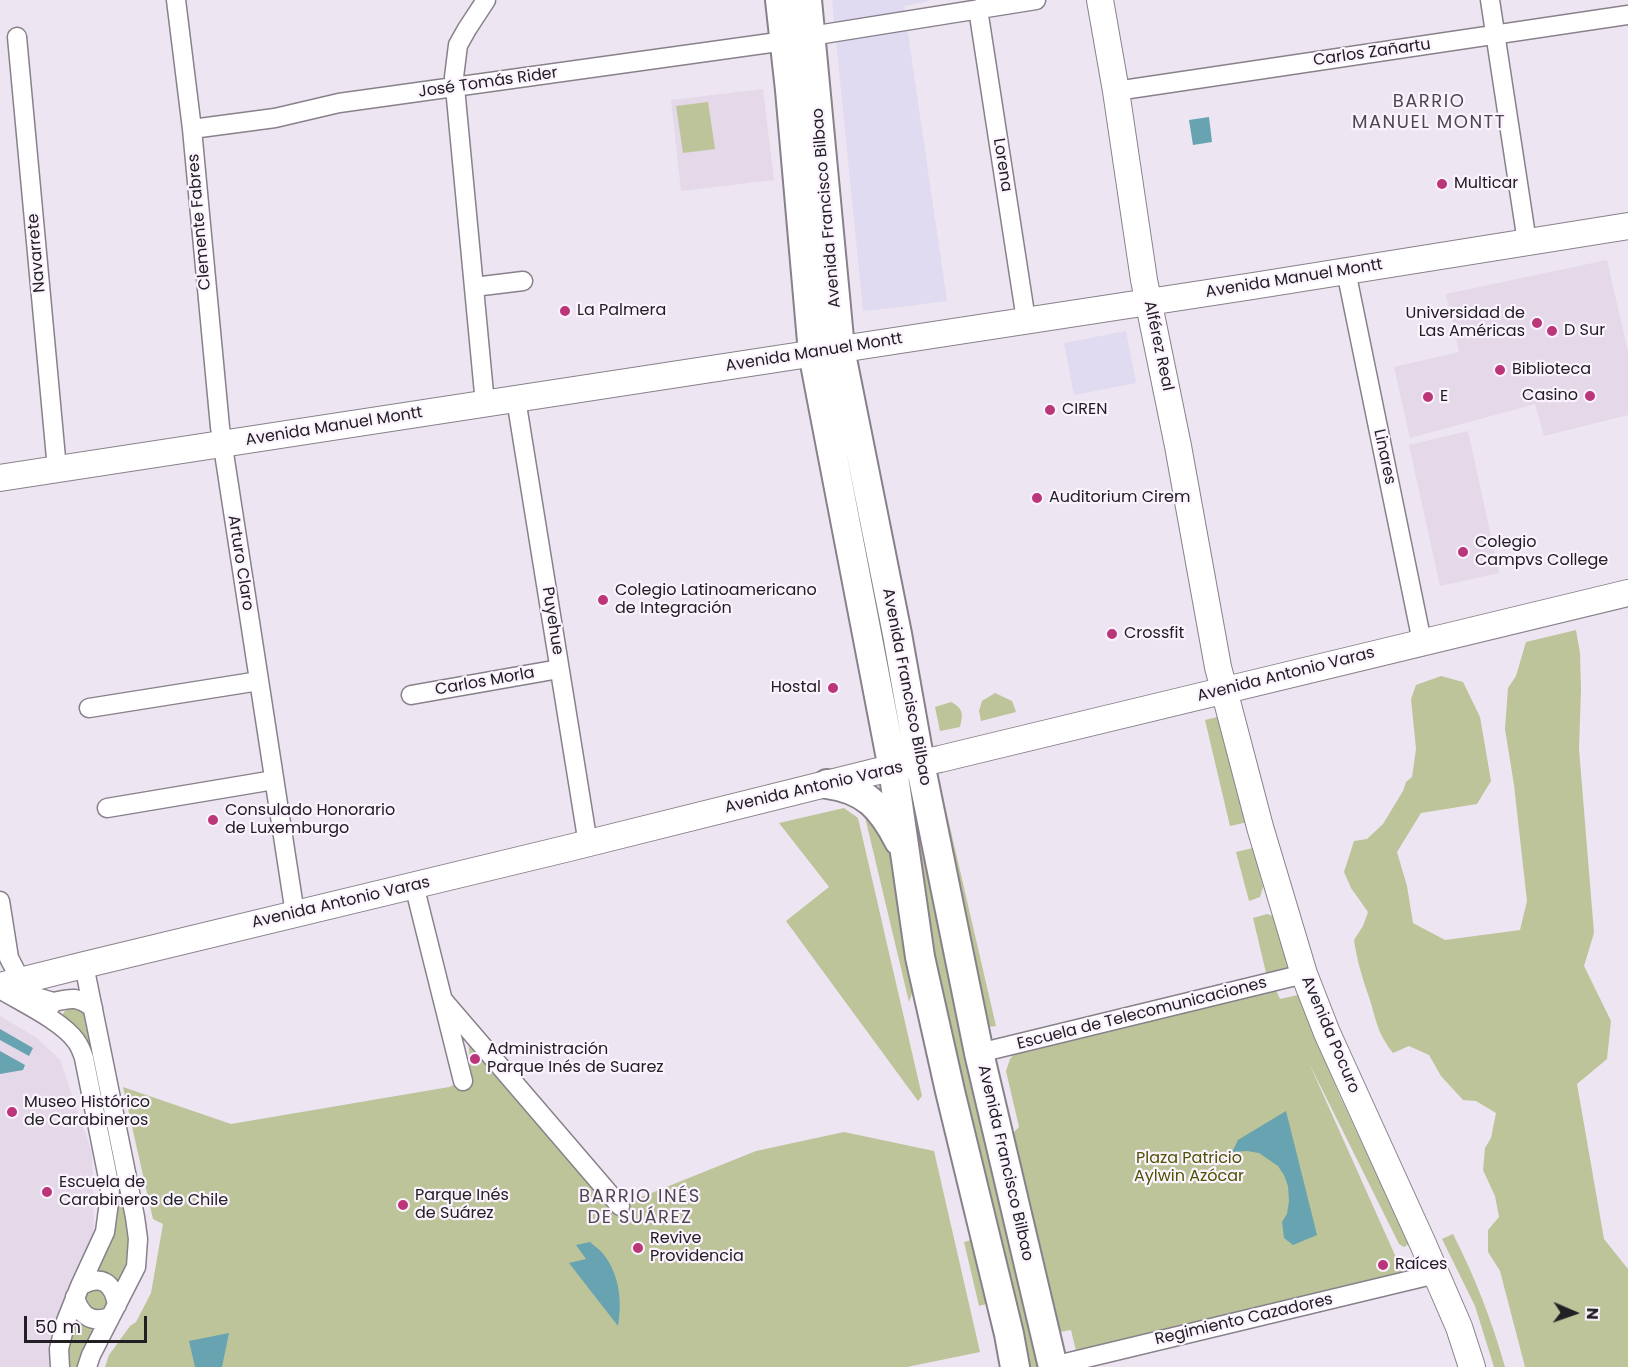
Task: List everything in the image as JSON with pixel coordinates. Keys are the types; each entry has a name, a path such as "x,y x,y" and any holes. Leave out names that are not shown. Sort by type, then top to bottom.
{"main road":[{"name":"Avenida Francisco Bilbao","path":"780,0 798,38"},
{"name":"Avenida Francisco Bilbao","path":"807,0 798,38 827,351 897,634 907,766 905,853 925,979 1015,1367"},
{"name":"Alférez Real","path":"1100,0 1148,301 1224,690"},
{"name":"Avenida Manuel Montt","path":"0,478 1628,226"},
{"name":"Avenida Antonio Varas","path":"7,985 827,784 1628,592"},
{"name":"Avenida Pocuro","path":"1224,690 1260,827 1304,974 1327,1033 1459,1327 1472,1367"},
{"name":"Avenida Francisco Bilbao","path":"907,766 979,1053 1053,1366"},
{"path":"827,784 854,789 871,800 889,823 905,853"}],"street":[{"name":"Clemente Fabres","path":"176,0 192,129 222,444"},
{"path":"485,404 454,66 458,45 486,0"},
{"name":"José Tomás Rider","path":"192,129 275,118 339,103 798,38 1036,0"},
{"path":"1490,0 1527,242"},
{"name":"Lorena","path":"978,9 1026,320"},
{"name":"Carlos Zañartu","path":"1116,92 1628,15"},
{"name":"Navarrete","path":"17,37 57,469"},
{"name":"Linares","path":"1347,271 1422,642"},
{"path":"474,287 523,281"},
{"name":"Puyehue","path":"516,399 588,844"},
{"name":"Arturo Claro","path":"222,444 295,914"},
{"name":"Carlos Morla","path":"411,695 559,669"},
{"path":"89,708 259,681"},
{"path":"107,808 274,780"},
{"path":"414,885 463,1081"},
{"path":"0,901 9,958 7,985 36,997 51,1010 63,1028 76,1041 84,1058 110,1188 105,1232 77,1292 63,1334 60,1367"},
{"path":"84,965 138,1239 136,1267 87,1367"},
{"name":"Escuela de Telecomunicaciones","path":"979,1053 1304,974"},
{"path":"51,1010 73,998 84,1001 93,1008"},
{"path":"444,1001 620,1206"},
{"name":"Regimiento Cazadores","path":"1053,1366 1436,1274"},
{"path":"77,1292 96,1280 107,1283 114,1292 113,1311"},
{"path":"77,1292 77,1305 84,1315 95,1319 113,1311"}],"shaded area":[{"path":"832,0 929,0 904,6 947,301 863,311"},
{"path":"763,89 774,180 681,191 671,100"},
{"name":"Universidad de Las Américas","path":"1607,260 1628,352 1628,415 1544,436 1535,404 1410,438 1394,367 1459,352 1446,294"},
{"path":"1126,331 1136,383 1074,395 1064,343"},
{"path":"1468,431 1499,573 1440,586 1409,445"},
{"name":"Escuela de Carabineros de Chile","path":"0,1016 37,1038 60,1060 92,1153 94,1231 52,1349 50,1367 0,1367"}],"green space":[{"path":"708,102 715,149 683,153 676,106"},
{"path":"1576,630 1580,653 1581,689 1579,749 1594,933 1584,966 1611,1021 1607,1059 1577,1084 1604,1239 1628,1269 1628,1367 1525,1367 1500,1271 1488,1252 1488,1230 1499,1217 1495,1196 1483,1170 1485,1148 1491,1138 1496,1113 1476,1101 1463,1100 1441,1076 1429,1055 1409,1046 1393,1053 1388,1046 1376,1021 1354,940 1368,912 1351,888 1344,872 1354,841 1367,839 1383,824 1406,782 1412,777 1416,749 1411,699 1416,685 1441,676 1463,682 1480,717 1491,781 1477,804 1421,813 1397,852 1407,886 1413,923 1445,940 1520,930 1527,901 1514,785 1505,729 1508,688 1516,676 1526,642"},
{"path":"995,693 1012,701 1016,712 981,721 979,711 982,701"},
{"path":"951,702 962,712 960,727 940,731 935,707"},
{"path":"1217,717 1223,725 1248,822 1230,826 1205,720"},
{"path":"914,795 938,922 1041,1367 1021,1367 947,1050 904,798"},
{"path":"938,797 943,797 996,1026 988,1027"},
{"path":"844,808 858,818 922,1096 918,1101 786,921 829,887 779,823"},
{"path":"872,813 887,834 916,982 909,1002 865,817"},
{"path":"1253,848 1263,887 1260,897 1249,901 1236,852"},
{"path":"1267,914 1273,916 1289,970 1267,977 1253,918"},
{"name":"Plaza Patricio Aylwin Azócar","path":"1275,988 1280,999 1298,995 1339,1094 1409,1244 1404,1247 1399,1244 1309,1063 1403,1273 1076,1351 1071,1330 1060,1332 1013,1133 1019,1127 1006,1071 1010,1059 1014,1054"},
{"path":"78,1004 89,1010 131,1232 130,1259 81,1367 68,1367 67,1350 75,1316 112,1234 119,1192 76,1029 62,1015 67,1008"},
{"name":"Parque Inés de Suárez","path":"468,1035 614,1208 756,1151 844,1132 934,1151 980,1352 907,1367 105,1367 109,1355 130,1326 136,1322 151,1293 163,1224 153,1219 123,1087 231,1124 449,1087 471,1077"},
{"path":"1453,1234 1482,1299 1505,1367 1494,1367 1475,1306 1442,1239"},
{"path":"971,1240 973,1248 979,1251 990,1303 979,1306 964,1242"}],"water":[{"path":"1209,117 1212,142 1193,145 1189,120"},
{"path":"0,1029 33,1048 29,1056 0,1040"},
{"path":"0,1051 25,1065 23,1070 0,1074"},
{"path":"1286,1111 1317,1235 1293,1245 1284,1238 1282,1222 1287,1214 1289,1201 1288,1186 1284,1175 1278,1166 1259,1153 1232,1152 1238,1140"},
{"path":"590,1242 604,1255 617,1280 620,1299 618,1326 569,1263 586,1259 576,1245"},
{"path":"229,1333 222,1367 195,1367 189,1341"}],"place":[{"name":"Multicar","path":"1442,184"},
{"name":"La Palmera","path":"565,311"},
{"name":"Universidad de Las Américas","path":"1537,323"},
{"name":"D Sur","path":"1552,331"},
{"name":"Biblioteca","path":"1500,370"},
{"name":"Casino","path":"1590,396"},
{"name":"E","path":"1428,397"},
{"name":"CIREN","path":"1050,410"},
{"name":"Auditorium Cirem","path":"1037,498"},
{"name":"Colegio Campvs College","path":"1463,552"},
{"name":"Colegio Latinoamericano de Integración","path":"603,600"},
{"name":"Crossfit","path":"1112,634"},
{"name":"Hostal","path":"833,688"},
{"name":"Consulado Honorario de Luxemburgo","path":"213,820"},
{"name":"Administración Parque Inés de Suarez","path":"475,1059"},
{"name":"Museo Histórico de Carabineros","path":"12,1112"},
{"name":"Escuela de Carabineros de Chile","path":"47,1192"},
{"name":"Parque Inés de Suárez","path":"403,1205"},
{"name":"Revive Providencia","path":"638,1248"},
{"name":"Raíces","path":"1383,1265"}],"district":[{"name":"BARRIO MANUEL MONTT","path":"1429,112"},
{"name":"BARRIO INÉS DE SUÁREZ","path":"640,1207"}]}
